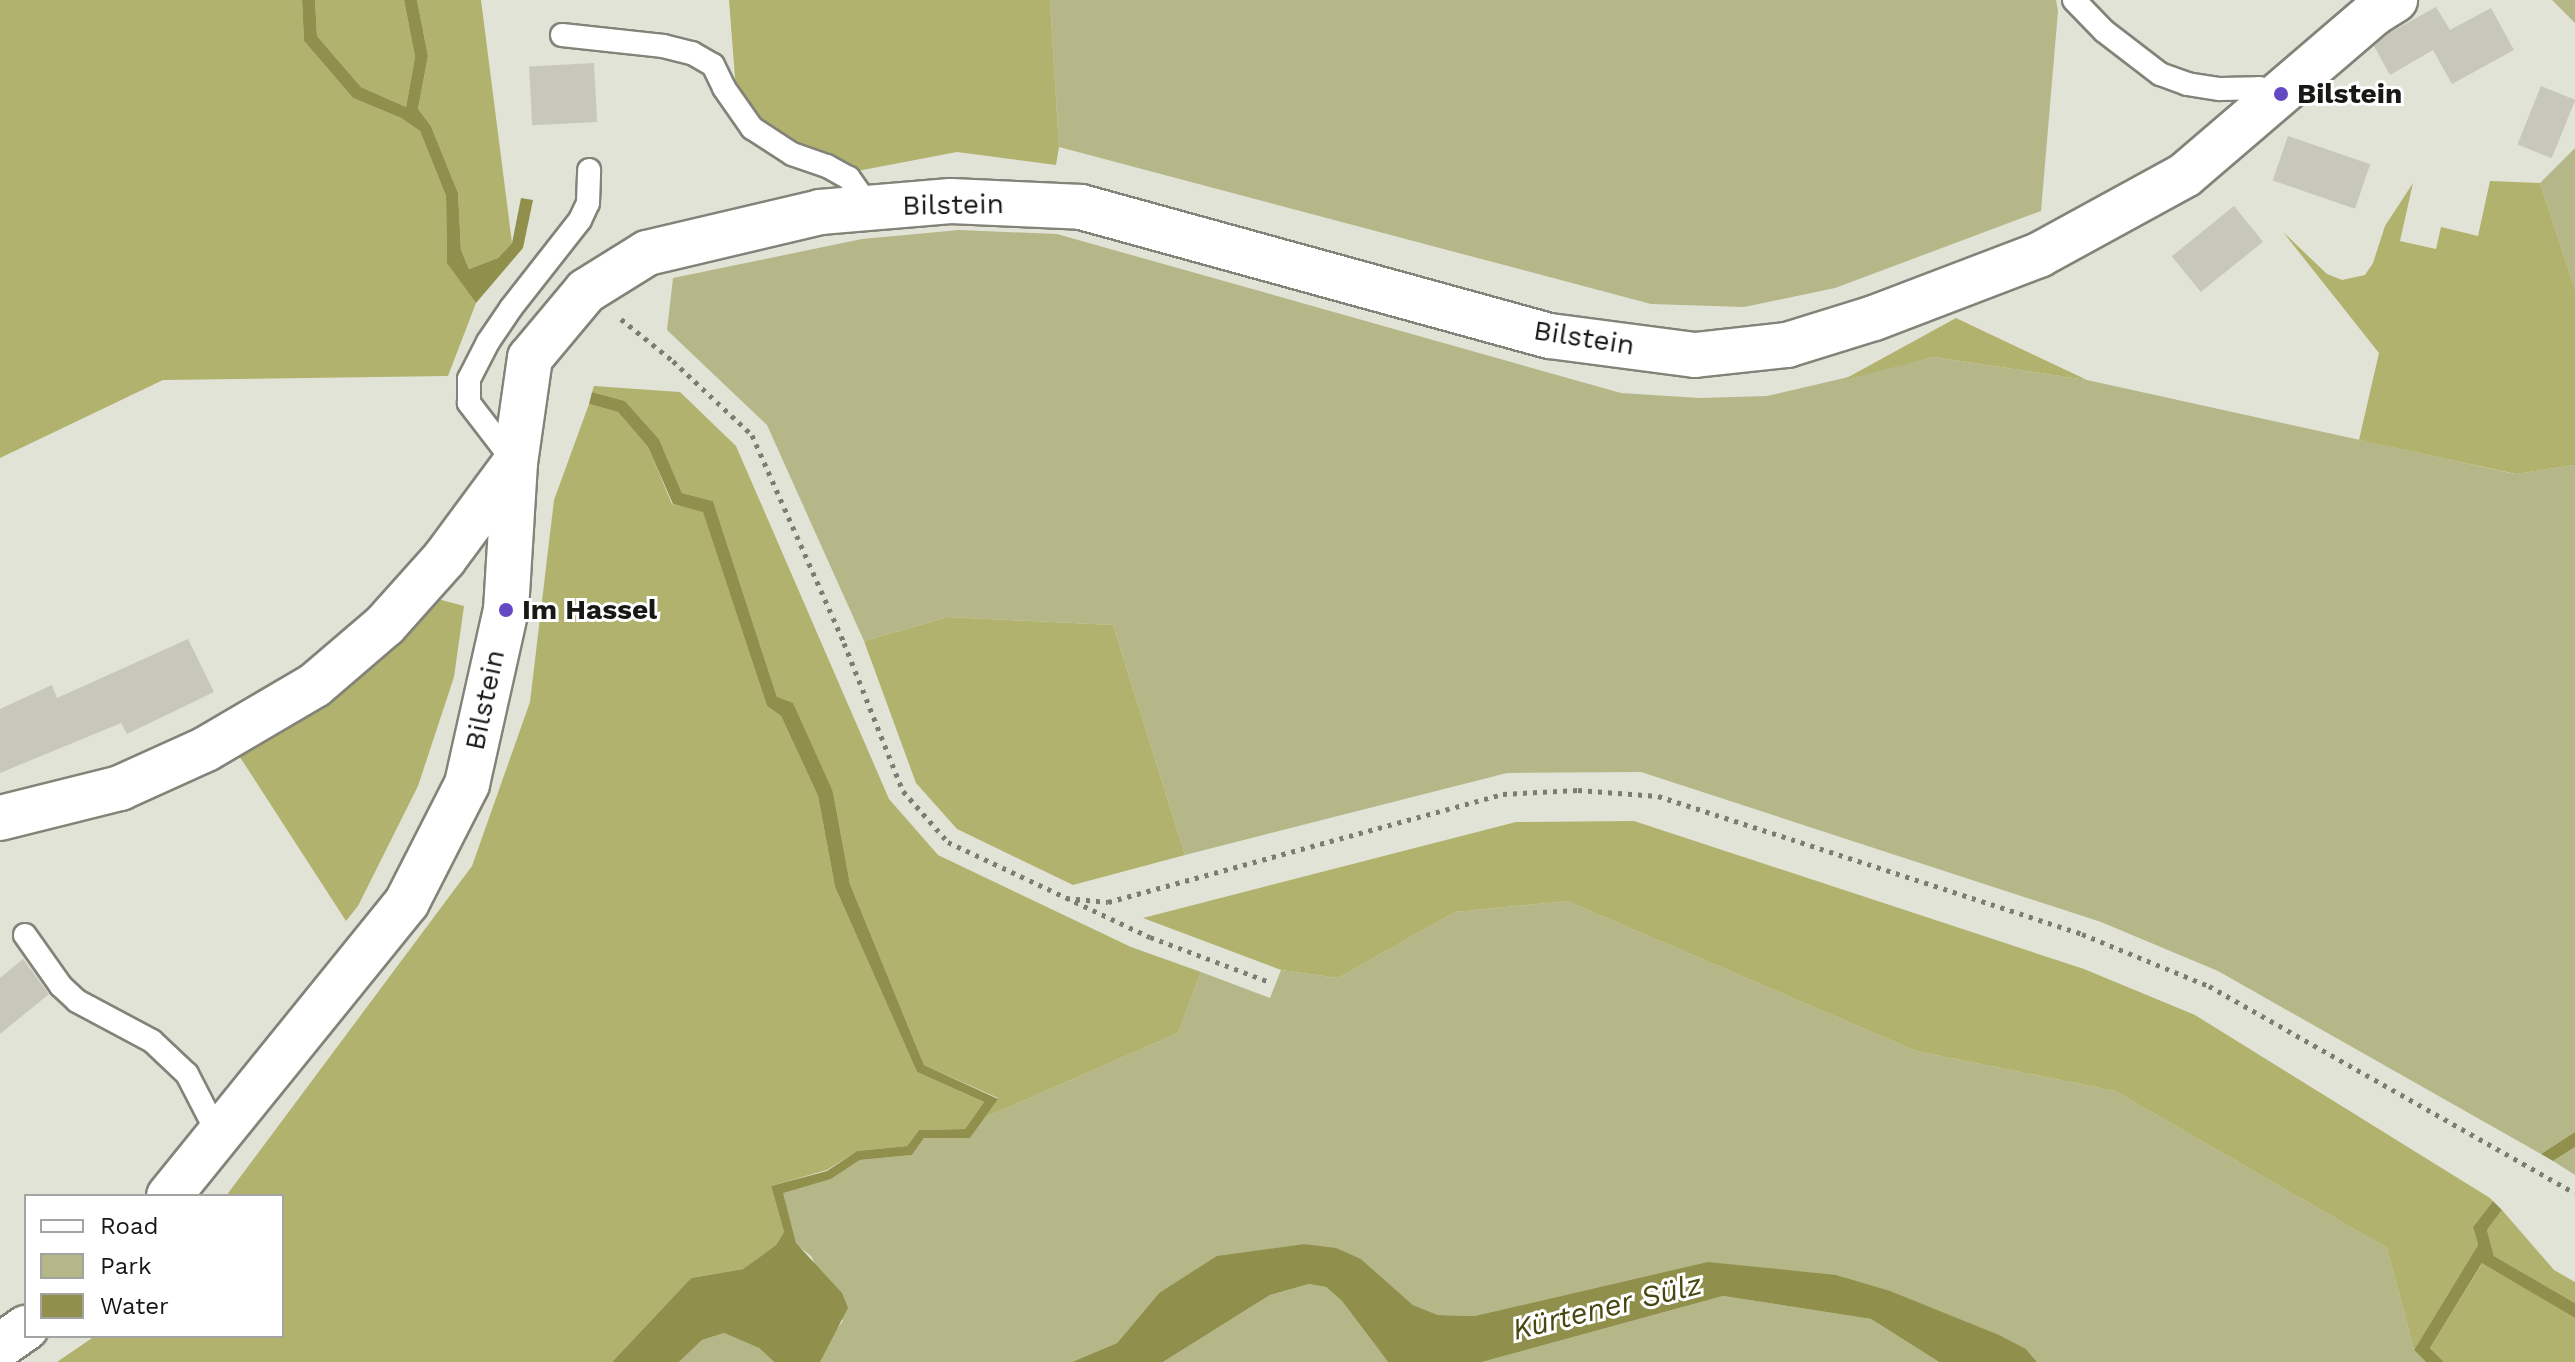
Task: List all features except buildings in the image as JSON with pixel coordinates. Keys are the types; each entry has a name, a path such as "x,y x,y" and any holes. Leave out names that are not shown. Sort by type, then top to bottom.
{"street":[{"name":"Bilstein","path":"171,1194 407,902 467,784 506,610 515,463 530,358 586,291 647,253 820,212 951,201 1081,207 1550,336 1695,355 1787,345 1874,318 2039,255 2185,175 2374,13 2395,0"},
{"path":"0,818 120,788 206,749 315,685 385,625 444,559 515,463"},
{"path":"0,1346 24,1329"}],"lane":[{"path":"2074,0 2104,31 2160,74 2198,86 2259,88 2281,94"},
{"path":"562,35 663,46 692,53 713,65 724,88 752,128 792,154 827,166 849,178 870,208"},
{"path":"515,463 469,403 469,379 511,308 580,220 588,203 589,170"},
{"path":"25,935 61,986 77,1001 152,1041 187,1074 219,1136"}],"path":[{"path":"586,291 673,361 752,435 844,643 903,791 948,842 1150,937 1267,981"},
{"path":"1066,898 1108,902 1503,794 1578,790 1658,796 2082,934 2209,986 2575,1193"}],"green space":[{"path":"0,0 302,0 304,41 353,98 401,118 420,131 446,196 447,262 476,303 448,376 163,380 0,458"},
{"path":"315,0 404,0 415,57 406,107 361,87 317,36"},
{"path":"417,0 481,0 512,243 498,258 469,269 461,250 458,193 431,126 418,109 428,56"},
{"path":"729,0 1050,0 1059,147 1056,165 957,152 852,172 782,140 759,124 736,91"},
{"path":"1050,0 2056,0 2058,11 2041,211 1835,288 1744,307 1651,304 1059,147"},
{"path":"2552,0 2575,0 2575,23"},
{"path":"2575,148 2575,289 2540,183"},
{"path":"2490,181 2540,183 2575,289 2575,465 2516,474 2359,440 2379,353 2283,232 2327,274 2342,280 2365,275 2373,263 2385,226 2413,183 2400,241 2436,249 2441,227 2478,236"},
{"path":"959,230 1057,234 1621,393 1700,398 1767,396 1934,357 2087,380 2515,474 2575,465 2575,1132 2541,1154 2218,971 2101,922 1641,772 1507,773 1185,855 1113,625 948,617 864,641 767,425 667,330 673,278 862,239"},
{"path":"1956,318 2087,380 1934,357 1843,380"},
{"path":"594,386 680,392 736,446 889,799 938,855 1131,947 1201,972 1178,1033 984,1118 998,1098 924,1065 850,884 833,792 777,697 713,501 682,493 659,439 625,401 592,392"},
{"path":"589,404 618,412 648,447 672,504 703,511 767,706 781,716 818,796 835,887 917,1072 984,1102 965,1129 919,1130 907,1146 857,1151 827,1170 771,1186 784,1232 776,1245 743,1269 691,1278 612,1362 57,1362 92,1338 284,1338 284,1194 227,1194 472,866 530,702 554,500"},
{"path":"434,598 464,606 454,677 418,786 358,906 346,921 238,754 269,739 368,663"},
{"path":"948,617 1113,625 1185,855 1073,885 957,829 916,783 864,641"},
{"path":"1634,821 2084,969 2195,1015 2490,1198 2493,1201 2473,1227 2478,1245 2414,1350 2387,1248 2115,1091 1916,1051 1567,901 1455,912 1338,978 1281,970 1143,918 1516,822"},
{"path":"1567,901 1916,1051 2115,1091 2387,1248 2414,1350 2426,1362 2037,1362 2026,1349 1836,1275 1475,1316 1438,1315 1413,1305 1361,1259 1304,1244 1271,1249 1159,1293 1117,1343 1072,1362 820,1362 829,1339 843,1321 811,1256 796,1244 782,1192 831,1179 860,1160 912,1155 924,1138 970,1138 984,1118 1178,1033 1201,972 1270,998 1281,970 1338,978 1455,912"},
{"path":"2575,1147 2575,1175 2553,1161"},
{"path":"2502,1210 2554,1270 2575,1282 2575,1303 2494,1256 2487,1230"},
{"path":"2483,1262 2575,1318 2575,1362 2444,1362 2430,1348"},
{"path":"1309,1284 1326,1287 1342,1301 1388,1362 1163,1362 1270,1295"},
{"path":"1723,1296 1871,1319 1939,1362 1482,1362"},
{"path":"724,1333 759,1348 774,1362 679,1362 702,1340"}],"water":[{"path":"302,0 315,0 317,36 361,87 406,107 415,57 404,0 417,0 428,56 418,109 431,126 458,193 461,250 469,269 498,258 512,243 521,198 533,200 523,248 476,303 447,263 446,196 420,131 401,118 353,98 304,41"},
{"path":"592,392 625,401 659,439 682,493 713,501 777,697 793,703 833,792 850,884 924,1065 998,1099 970,1138 924,1138 912,1155 860,1160 831,1179 783,1193 796,1243 842,1293 848,1308 820,1362 774,1362 759,1348 724,1333 702,1340 679,1362 612,1362 691,1278 743,1269 776,1245 784,1232 771,1186 827,1171 857,1151 907,1146 919,1130 965,1129 984,1102 917,1072 835,887 818,796 781,716 767,706 703,512 673,504 648,447 618,412 589,404"},
{"path":"2575,1132 2575,1147 2553,1161 2541,1154"},
{"path":"2493,1201 2502,1210 2487,1230 2494,1256 2575,1303 2575,1318 2482,1263 2430,1348 2444,1362 2426,1362 2414,1350 2478,1245 2473,1227"},
{"name":"Kürtener Sülz","path":"1304,1244 1336,1248 1361,1259 1413,1305 1438,1315 1475,1316 1708,1262 1836,1275 1890,1291 1999,1335 2026,1349 2037,1362 1939,1362 1871,1319 1723,1296 1482,1362 1388,1362 1342,1301 1326,1287 1309,1284 1270,1295 1163,1362 1072,1362 1117,1343 1159,1293 1217,1256"}],"place":[{"name":"Bilstein","path":"2281,94"},
{"name":"Im Hassel","path":"506,610"}]}
